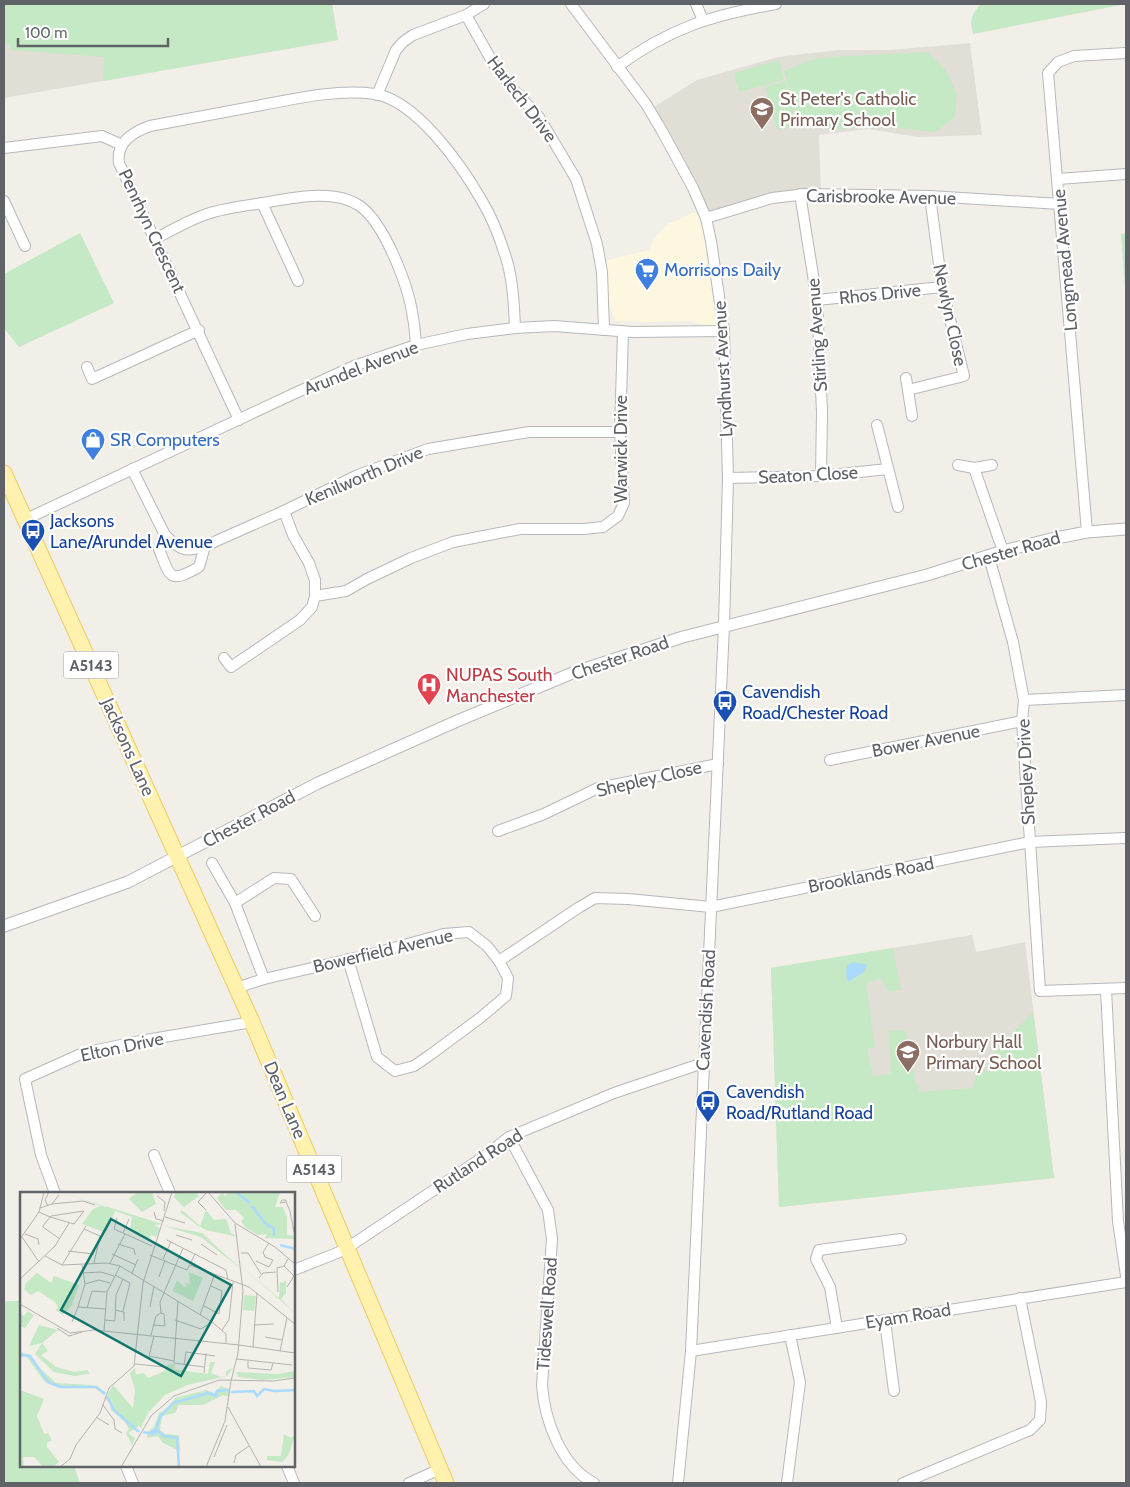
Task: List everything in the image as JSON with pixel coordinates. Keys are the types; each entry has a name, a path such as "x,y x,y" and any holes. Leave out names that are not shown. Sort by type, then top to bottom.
{"main road":[{"name":"Jacksons Lane","path":"4,473 178,857"},
{"name":"Dean Lane","path":"178,857 252,1022 443,1476"}],"street":[{"path":"484,4 466,15 413,35 403,42 396,50 377,95 394,100 415,115 432,131 483,202 507,261 513,287 515,328"},
{"name":"Lyndhurst Avenue","path":"571,4 646,104 693,188 706,218 724,331 728,478 724,625"},
{"path":"696,4 703,20"},
{"path":"617,67 654,41 703,20 776,4"},
{"name":"Harlech Drive","path":"466,15 493,63 512,88 539,117 576,179 597,244 602,272 604,330"},
{"name":"Longmead Avenue","path":"1087,532 1048,73 1058,62 1074,56 1126,53"},
{"name":"Penrhyn Crescent","path":"239,420 199,330 119,163 118,156 122,145 126,139 137,131 160,125 327,94 377,95"},
{"path":"4,148 102,136 122,145"},
{"path":"1058,179 1126,174"},
{"name":"Carisbrooke Avenue","path":"706,218 772,198 800,194 842,193 930,196 1060,204"},
{"name":"Stirling Avenue","path":"800,194 817,300 822,412 821,476"},
{"path":"155,239 206,215 230,207 317,195 346,199 360,206 374,220 386,239 398,267 413,317 416,344"},
{"name":"Newlyn Close","path":"908,390 964,376 942,287 930,196"},
{"path":"4,201 25,246"},
{"path":"262,203 298,281"},
{"name":"Rhos Drive","path":"817,300 942,287"},
{"name":"Arundel Avenue","path":"24,520 354,366 416,344 467,334 515,328 554,326 623,332 724,331"},
{"path":"87,367 92,379 199,330"},
{"name":"Warwick Drive","path":"315,596 346,591 367,578 453,542 520,529 583,529 603,527 618,516 624,503 620,432 623,332"},
{"path":"906,378 912,416"},
{"path":"877,426 898,507"},
{"name":"Kenilworth Drive","path":"132,469 165,535 177,547 191,551 284,511 358,475 428,449 529,432 620,432"},
{"path":"958,465 974,468 992,465"},
{"path":"974,468 1003,552"},
{"name":"Seaton Close","path":"728,478 821,476 888,469"},
{"path":"236,677 228,663 300,620 312,607 315,596 314,580 309,563 293,534 284,511"},
{"name":"Chester Road","path":"4,926 128,882 318,783 457,721 575,672 724,625 848,596 1051,539 1087,532 1126,529"},
{"path":"165,535 159,549 168,572 172,576 179,577 199,567 205,546"},
{"name":"Shepley Drive","path":"989,557 1013,642 1024,700 1022,721 1040,991 1106,990"},
{"name":"Cavendish Road","path":"678,1483 690,1351 724,625"},
{"path":"1024,700 1126,696"},
{"name":"Bower Avenue","path":"830,760 1022,721"},
{"name":"Shepley Close","path":"498,831 544,814 598,788 718,764"},
{"name":"Brooklands Road","path":"712,907 1030,842 1126,838"},
{"path":"212,863 235,903 264,979"},
{"path":"235,903 274,878 291,879 314,916"},
{"path":"348,959 377,1057 395,1071 414,1066 480,1018 506,996 508,978 499,961 595,898 628,899 712,907"},
{"name":"Bowerfield Avenue","path":"236,988 264,979 444,934 469,932 487,946 499,961"},
{"path":"1126,988 1106,990 1118,1222 1126,1276"},
{"name":"Elton Drive","path":"56,1192 41,1155 25,1079 83,1053 252,1022"},
{"name":"Rutland Road","path":"295,1270 347,1248 485,1156 509,1137 614,1092 703,1063"},
{"name":"Tideswell Road","path":"509,1137 548,1210 552,1239 542,1386 543,1403 568,1462 581,1475 594,1483"},
{"path":"154,1155 170,1192"},
{"path":"837,1328 830,1287 816,1259 819,1250 900,1238"},
{"name":"Eyam Road","path":"690,1351 1126,1282"},
{"path":"903,1483 1030,1430 1040,1420 1041,1402 1020,1298"},
{"path":"885,1321 894,1391"},
{"path":"787,1483 800,1382 790,1335"},
{"path":"126,1467 133,1483"},
{"path":"287,1467 294,1483"},
{"path":"409,1483 443,1476"}],"shaded area":[{"path":"4,4 332,4 338,40 4,98"},
{"name":"St Peter's Catholic Primary School","path":"970,43 982,135 917,137 868,129 819,135 821,194 807,194 706,218 649,110 697,80 778,57 838,50 890,50"},
{"path":"702,209 724,331 691,321 615,321 609,307 607,274 604,261 649,250 654,238 668,224"},
{"name":"Norbury Hall Primary School","path":"972,935 976,952 1025,942 1054,1178 779,1207 771,968"}],"green space":[{"path":"4,4 332,4 338,40 103,81 104,57 10,50 10,45 4,44"},
{"path":"981,4 1126,4 973,34 972,17"},
{"path":"928,52 946,70 957,94 955,117 935,132 876,126 829,130 796,115 784,71 811,60 831,57"},
{"path":"779,60 784,80 739,92 734,73"},
{"path":"785,81 797,125 777,130 765,87"},
{"path":"80,233 114,303 19,347 4,328 4,274"},
{"path":"1126,233 1126,300 1121,234"},
{"name":"Norbury Hall Primary School","path":"893,948 901,990 888,992 881,978 866,984 875,1046 867,1050 873,1076 891,1074 889,1030 906,1031 919,1092 972,1088 979,1069 989,1072 996,1068 998,1060 994,1053 1033,1012 1054,1178 779,1207 771,968"},
{"path":"20,1301 20,1467 74,1467 80,1483 4,1483 4,1302"}],"water":[{"path":"853,962 867,965 864,972 848,982 847,966"}],"place":[{"name":"St Peter's Catholic Primary School","path":"762,130"},
{"name":"Morrisons Daily","path":"647,291"},
{"name":"SR Computers","path":"93,461"},
{"name":"Jacksons Lane/Arundel Avenue","path":"33,552"},
{"name":"NUPAS South Manchester","path":"429,706"},
{"name":"Cavendish Road/Chester Road","path":"725,723"},
{"name":"Norbury Hall Primary School","path":"908,1073"},
{"name":"Cavendish Road/Rutland Road","path":"708,1123"}]}
